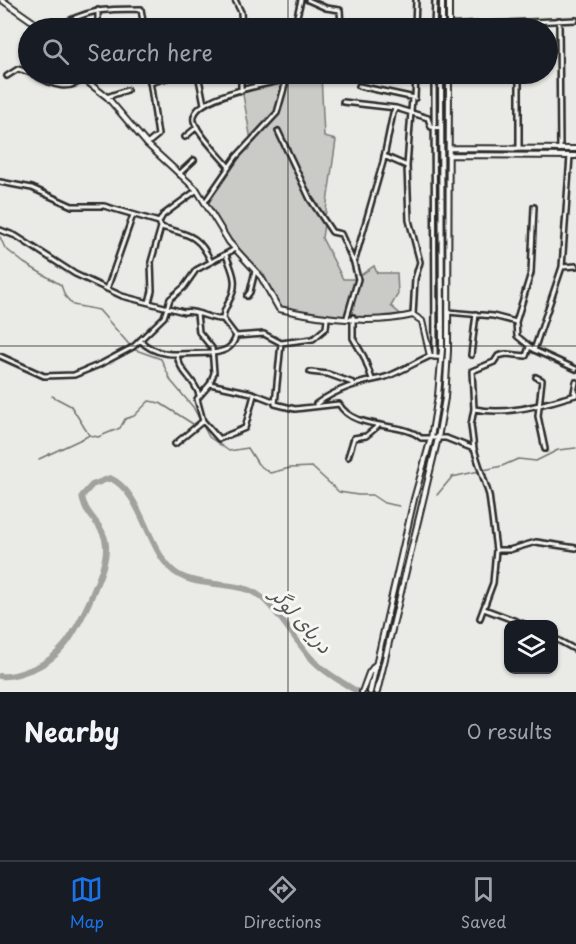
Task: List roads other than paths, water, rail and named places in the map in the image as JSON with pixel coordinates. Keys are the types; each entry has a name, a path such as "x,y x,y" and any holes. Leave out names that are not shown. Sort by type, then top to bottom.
{"main road":[{"path":"2,0 28,18"},
{"path":"442,0 442,18"},
{"path":"449,0 449,18"},
{"path":"90,84 107,97 147,144 197,190 235,249 255,271 279,309 327,319 353,317 378,320 413,315 422,321 433,357 441,357"},
{"path":"370,692 414,499 431,438 441,357 441,84"},
{"path":"377,692 438,438 445,398 448,312 449,84"},
{"path":"449,148 576,149"},
{"path":"449,155 573,156"},
{"path":"362,692 377,662"}],"street":[{"path":"235,0 241,18"},
{"path":"296,18 301,0"},
{"path":"308,0 326,8 340,10 340,18"},
{"path":"415,18 416,0"},
{"path":"435,0 435,18"},
{"path":"71,18 98,10 141,9 142,18"},
{"path":"98,10 98,18"},
{"path":"560,149 559,20 576,20"},
{"path":"7,76 18,69"},
{"path":"48,84 66,86 71,84"},
{"path":"147,144 158,135 150,84"},
{"path":"200,84 204,105"},
{"path":"241,84 241,91"},
{"path":"229,166 197,127 194,120 195,113 210,100 268,84"},
{"path":"205,202 229,166 277,113 285,84"},
{"path":"413,315 420,262 409,220 407,166 410,111 412,98 415,98 416,84"},
{"path":"315,405 335,390 372,379 385,378 433,357 434,84"},
{"path":"519,84 519,149"},
{"path":"359,86 412,98"},
{"path":"107,97 128,90"},
{"path":"343,102 410,111 428,118 431,127 441,128"},
{"path":"354,263 396,108"},
{"path":"185,137 197,127"},
{"path":"278,131 310,199 330,229 341,234 346,240 358,279 347,317"},
{"path":"384,156 407,166"},
{"path":"534,350 562,267 573,156"},
{"path":"179,174 194,160"},
{"path":"0,182 32,188 72,206 104,207 159,222"},
{"path":"159,222 163,215 197,190"},
{"path":"534,207 531,273 516,322 517,336 534,350 576,369"},
{"path":"107,289 133,215"},
{"path":"149,302 152,291 151,262 161,227 159,222"},
{"path":"161,227 196,238 203,244 211,262"},
{"path":"0,230 16,236 75,274 122,296 213,320 223,319"},
{"path":"0,356 44,376 62,376 86,371 132,348 164,317 170,299 184,287 196,270 235,249"},
{"path":"226,255 235,280 235,288 223,309 223,319 236,336"},
{"path":"562,267 576,266"},
{"path":"247,296 255,271"},
{"path":"448,312 476,314 516,322"},
{"path":"197,314 199,332 212,348 214,373 210,384 199,395"},
{"path":"471,355 476,314"},
{"path":"353,317 353,338 370,369 372,379"},
{"path":"236,336 264,333 281,343 318,337 326,328 327,319"},
{"path":"140,340 154,352 212,353 231,347 236,336"},
{"path":"273,401 278,387 281,343"},
{"path":"480,618 493,583 496,550 484,476 474,448 471,425 474,409 472,371 494,362 498,356 506,354 526,356 529,347"},
{"path":"177,354 178,362 196,385 201,422 219,439 245,428 254,395"},
{"path":"310,372 328,374 355,384"},
{"path":"536,377 542,380 538,406 545,449"},
{"path":"474,409 489,412 538,406 576,395 574,392 576,382"},
{"path":"210,384 254,395 295,409 339,404 348,415 378,426 415,433 421,438 446,438 474,448"},
{"path":"175,444 201,422"},
{"path":"348,457 354,438 366,436 378,426"},
{"path":"496,550 509,550 536,542 576,548"},
{"path":"484,609 513,620"},
{"path":"558,640 576,650"}],"waterway":[{"path":"0,237 5,248 24,263 61,285 65,296 73,305 99,310 133,349 161,359 171,381 193,407 209,437 229,451 248,448 258,464 270,473 290,468 312,467 339,492 372,495 384,503 399,506"},
{"path":"52,396 71,406 89,435 98,437 120,428 125,419 134,416 149,401 160,403 193,424"},
{"path":"39,459 88,436"},
{"path":"437,495 452,477 502,466 518,459 536,461 558,450 576,448"},
{"name":"دریای لوگر","path":"0,676 20,674 50,659 67,642 80,622 99,579 106,552 105,538 86,509 82,496 92,485 110,478 129,494 162,558 170,568 189,579 247,589 257,594 278,615 315,662 358,692"}]}
